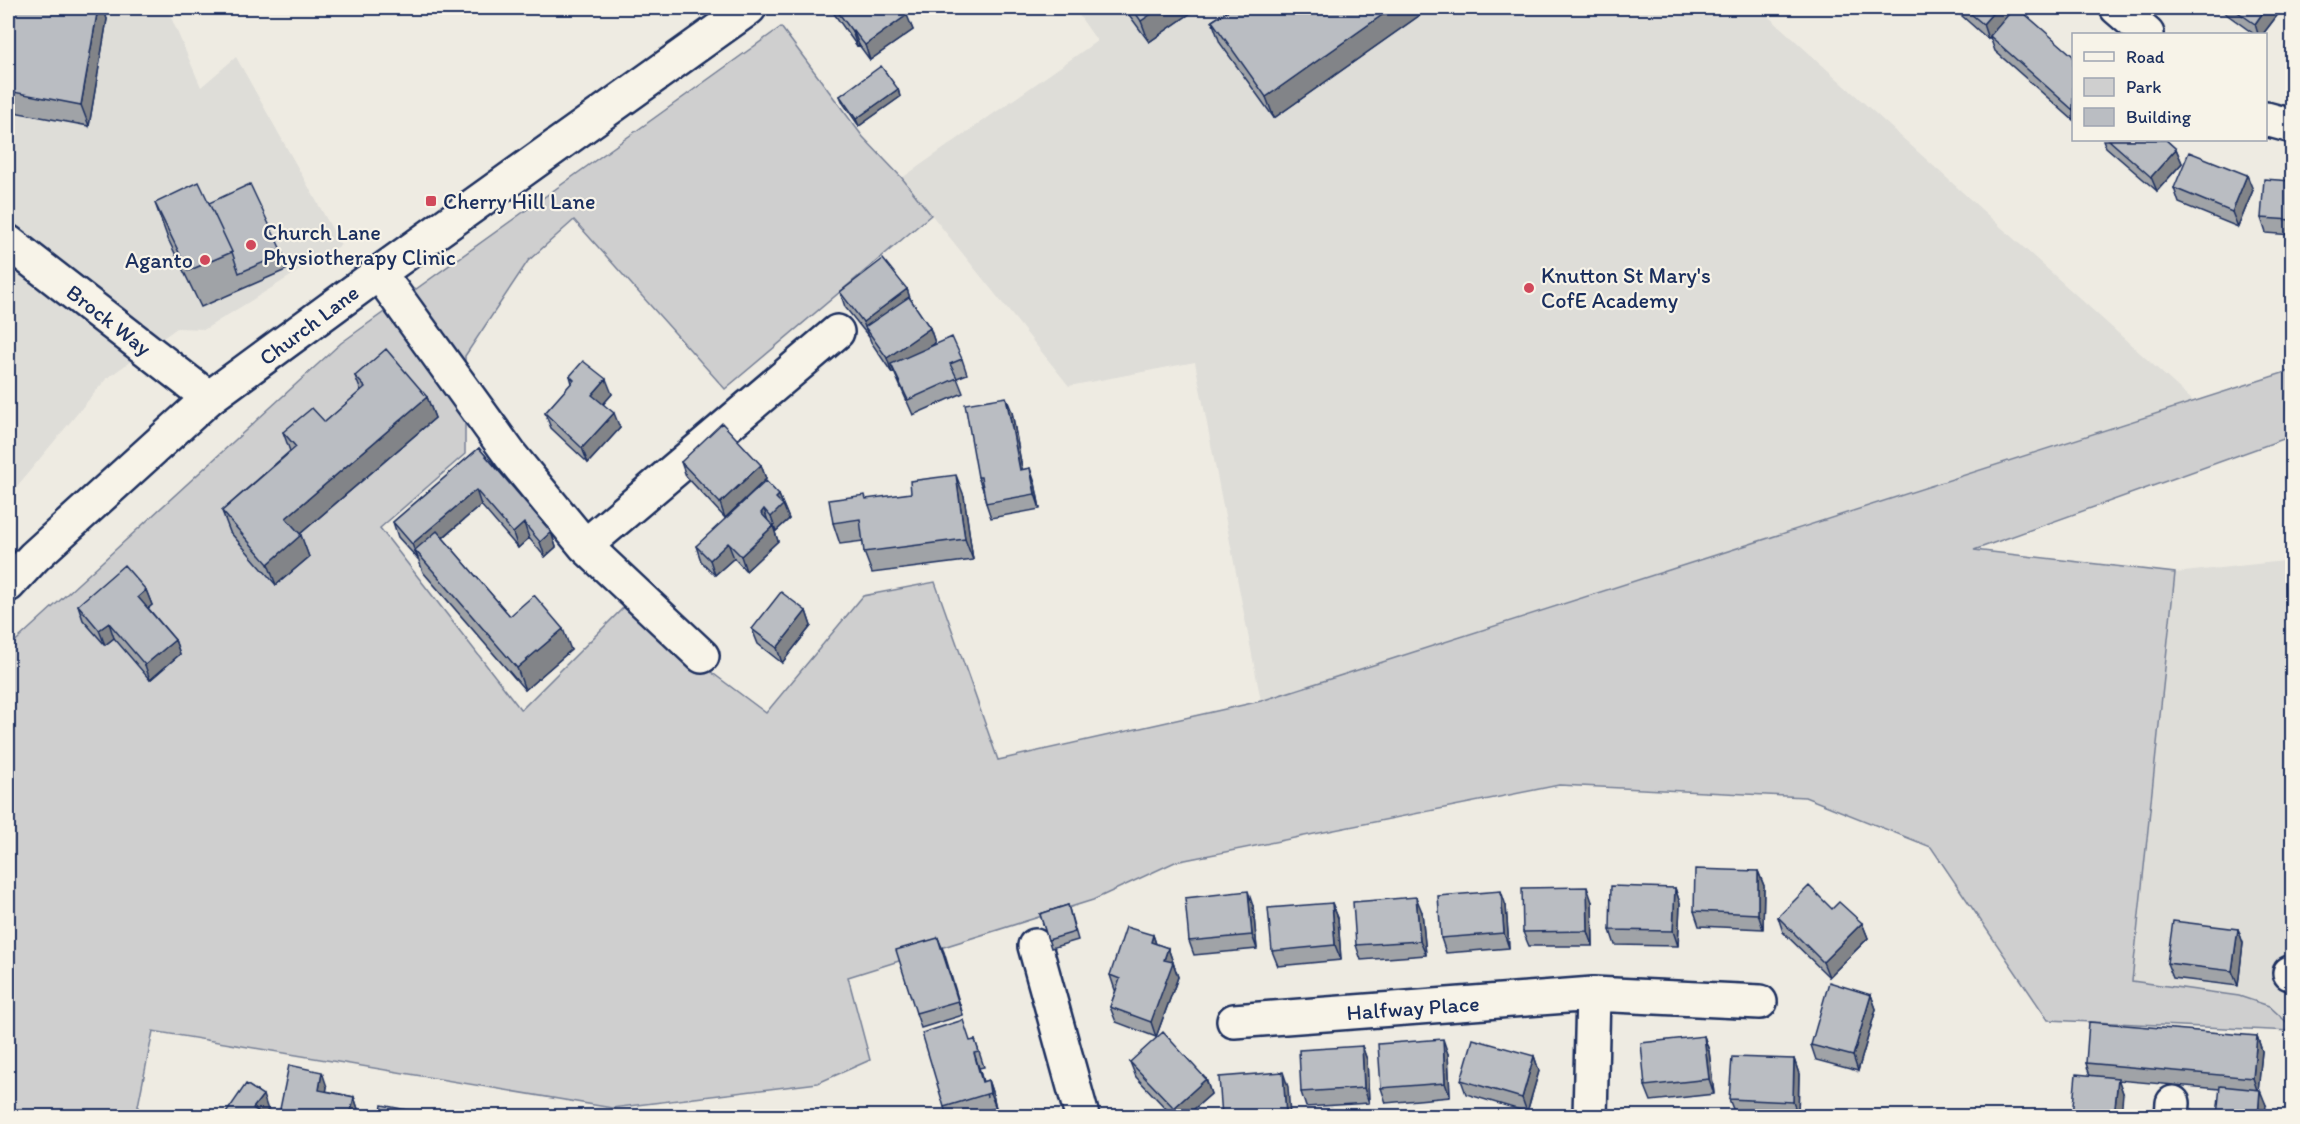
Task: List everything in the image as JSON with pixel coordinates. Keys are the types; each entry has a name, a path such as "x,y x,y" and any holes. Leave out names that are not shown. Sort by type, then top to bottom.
{"street":[{"name":"Church Lane","path":"8,585 34,557 209,398 379,273 749,8"},
{"path":"2117,8 2146,33"},
{"path":"2267,120 2292,126"},
{"name":"Brock Way","path":"10,250 209,398"},
{"path":"379,273 511,456 585,546 702,656"},
{"path":"585,546 837,332"},
{"path":"1035,946 1082,1116"},
{"path":"1590,1116 1593,994"},
{"name":"Halfway Place","path":"1234,1021 1593,994 1760,1002"}],"shaded area":[{"path":"8,8 167,8 201,87 236,57 341,245 205,329 177,328 106,379 8,497"},
{"name":"Knutton St Mary's CofE Academy","path":"1074,8 1759,8 2193,401 1261,701 1195,362 1069,386 902,178 1097,41"},
{"path":"2292,562 2292,1027 2269,1006 2132,981 2175,573"}],"green space":[{"path":"781,27 863,137 902,178 931,215 725,389 574,220 528,261 465,356 465,454 380,528 521,710 624,607 766,713 863,596 935,582 998,760 1261,701 2292,370 2292,436 1974,550 2175,573 2132,981 2239,996 2269,1006 2292,1027 2292,1031 2048,1020 1931,847 1805,797 1559,785 1175,862 1093,900 848,977 870,1060 818,1083 612,1108 153,1031 136,1116 8,1116 8,648 341,343"}],"building":[{"path":"8,8 98,8 81,105 8,91"},
{"path":"835,8 902,8 907,15 865,45"},
{"path":"1132,8 1160,8 1141,21"},
{"path":"1232,8 1392,8 1266,97 1212,21"},
{"path":"1964,8 1997,8 1983,24"},
{"path":"2014,8 2018,8 2072,55 2072,109 1990,36"},
{"path":"2232,8 2266,8 2255,24"},
{"path":"881,66 898,89 856,119 840,96"},
{"path":"2110,141 2167,141 2176,149 2151,177"},
{"path":"2189,152 2247,175 2232,212 2174,188"},
{"path":"2264,179 2292,181 2292,220 2261,218"},
{"path":"199,182 232,252 188,271 155,203"},
{"name":"Church Lane Physiotherapy Clinic","path":"250,184 283,254 239,273 232,252 209,203"},
{"path":"883,259 907,289 863,322 840,292"},
{"path":"909,297 930,328 887,358 865,327"},
{"path":"952,337 962,359 950,364 957,378 908,400 891,364"},
{"path":"386,349 427,397 286,518 301,535 268,564 222,511 296,447 283,432 312,408 325,422 365,387 355,376"},
{"path":"583,361 606,379 592,395 614,413 582,448 545,413 574,380 570,376"},
{"path":"1006,397 1020,470 1030,468 1035,494 986,503 981,477 978,477 965,404"},
{"path":"722,423 761,465 720,503 681,462"},
{"path":"479,448 551,532 540,542 524,523 513,533 476,490 412,544 393,522"},
{"path":"956,475 965,539 864,552 860,519 833,523 829,500 865,495 866,499 911,493 910,481"},
{"path":"766,481 779,495 776,498 783,505 771,517 764,509 761,513 773,526 741,556 728,543 710,560 696,546"},
{"path":"437,531 510,616 534,595 563,629 517,668 415,550"},
{"path":"124,565 146,590 138,597 175,640 145,665 109,623 99,630 78,605"},
{"path":"781,592 806,611 777,648 752,629"},
{"path":"1695,869 1758,871 1758,914 1694,911"},
{"path":"1611,886 1675,888 1673,931 1610,930"},
{"path":"1809,886 1832,909 1839,902 1862,923 1823,962 1778,917"},
{"path":"1587,887 1588,931 1523,932 1522,888"},
{"path":"1248,891 1252,935 1189,941 1185,898"},
{"path":"1501,891 1504,933 1441,938 1438,896"},
{"path":"1416,897 1420,941 1356,945 1353,902"},
{"path":"1332,903 1335,945 1272,951 1268,908"},
{"path":"1068,905 1075,932 1048,940 1040,914"},
{"path":"2173,921 2238,929 2232,971 2167,963"},
{"path":"1126,927 1153,935 1151,942 1168,948 1164,960 1173,962 1151,1022 1110,1007 1120,979 1110,975"},
{"path":"938,938 958,1001 916,1013 896,950"},
{"path":"1829,982 1871,995 1853,1056 1811,1045"},
{"path":"963,1020 970,1041 975,1040 979,1052 974,1053 982,1082 988,1080 990,1093 944,1107 922,1033"},
{"path":"2089,1022 2257,1036 2253,1078 2086,1063"},
{"path":"1163,1032 1206,1079 1174,1108 1130,1062"},
{"path":"1704,1036 1709,1079 1645,1086 1641,1043"},
{"path":"1443,1039 1445,1083 1381,1088 1378,1044"},
{"path":"1473,1039 1534,1056 1522,1098 1461,1080"},
{"path":"1362,1046 1364,1088 1301,1092 1299,1050"},
{"path":"1732,1057 1794,1059 1793,1102 1729,1099"},
{"path":"289,1065 322,1072 319,1090 354,1097 350,1116 294,1116 295,1112 280,1109"},
{"path":"1283,1072 1286,1116 1222,1116 1219,1077"},
{"path":"2076,1074 2118,1078 2114,1116 2072,1116"},
{"path":"246,1084 263,1095 253,1108 265,1116 224,1116"},
{"path":"2220,1086 2260,1090 2258,1116 2217,1116"},
{"path":"382,1105 436,1116 380,1116"}],"place":[{"name":"Cherry Hill Lane","path":"431,201"},
{"name":"Church Lane Physiotherapy Clinic","path":"251,245"},
{"name":"Aganto","path":"205,260"},
{"name":"Knutton St Mary's CofE Academy","path":"1529,288"}]}
